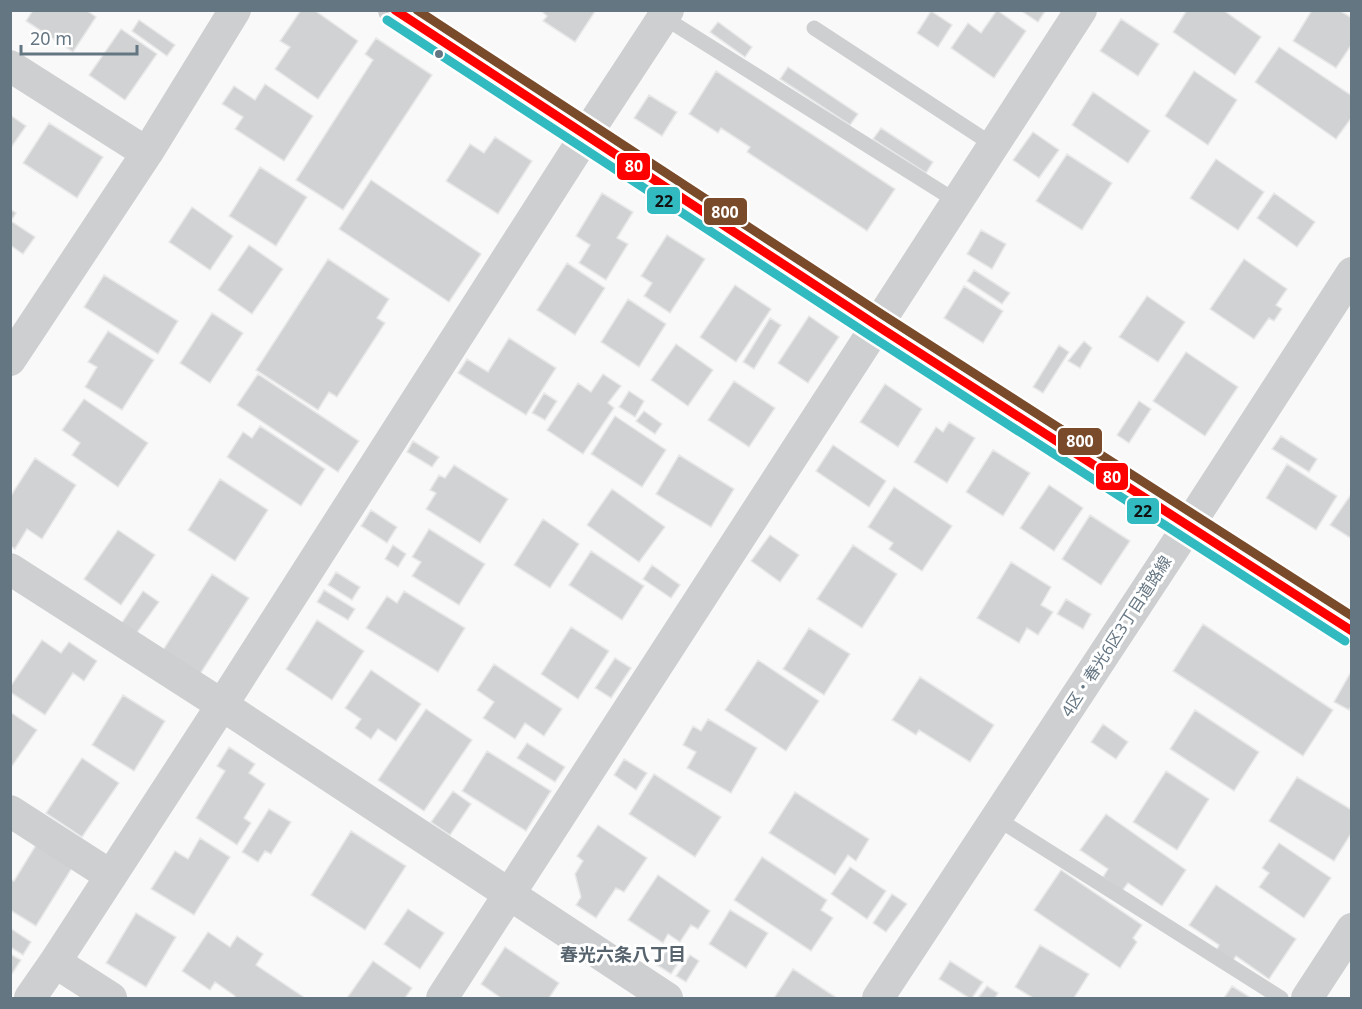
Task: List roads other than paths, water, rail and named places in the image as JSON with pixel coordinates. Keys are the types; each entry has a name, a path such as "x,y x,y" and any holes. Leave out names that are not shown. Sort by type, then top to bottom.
{"street":[{"path":"10,360 147,153 235,10"},
{"path":"394,10 876,325 1352,631"},
{"path":"442,999 1081,10"},
{"path":"30,999 222,705 586,135 661,13"},
{"path":"10,66 147,153"},
{"name":"4区・春光6区3丁目道路線","path":"878,999 1352,273"},
{"path":"10,569 222,705 667,999"},
{"path":"10,812 111,876"},
{"path":"1307,999 1352,929"},
{"path":"54,962 111,999"}],"lane":[{"path":"661,13 956,201"},
{"path":"814,28 993,145"},
{"path":"996,819 1281,999"}],"district":[{"name":"春光六条八丁目","path":"623,955"}]}
